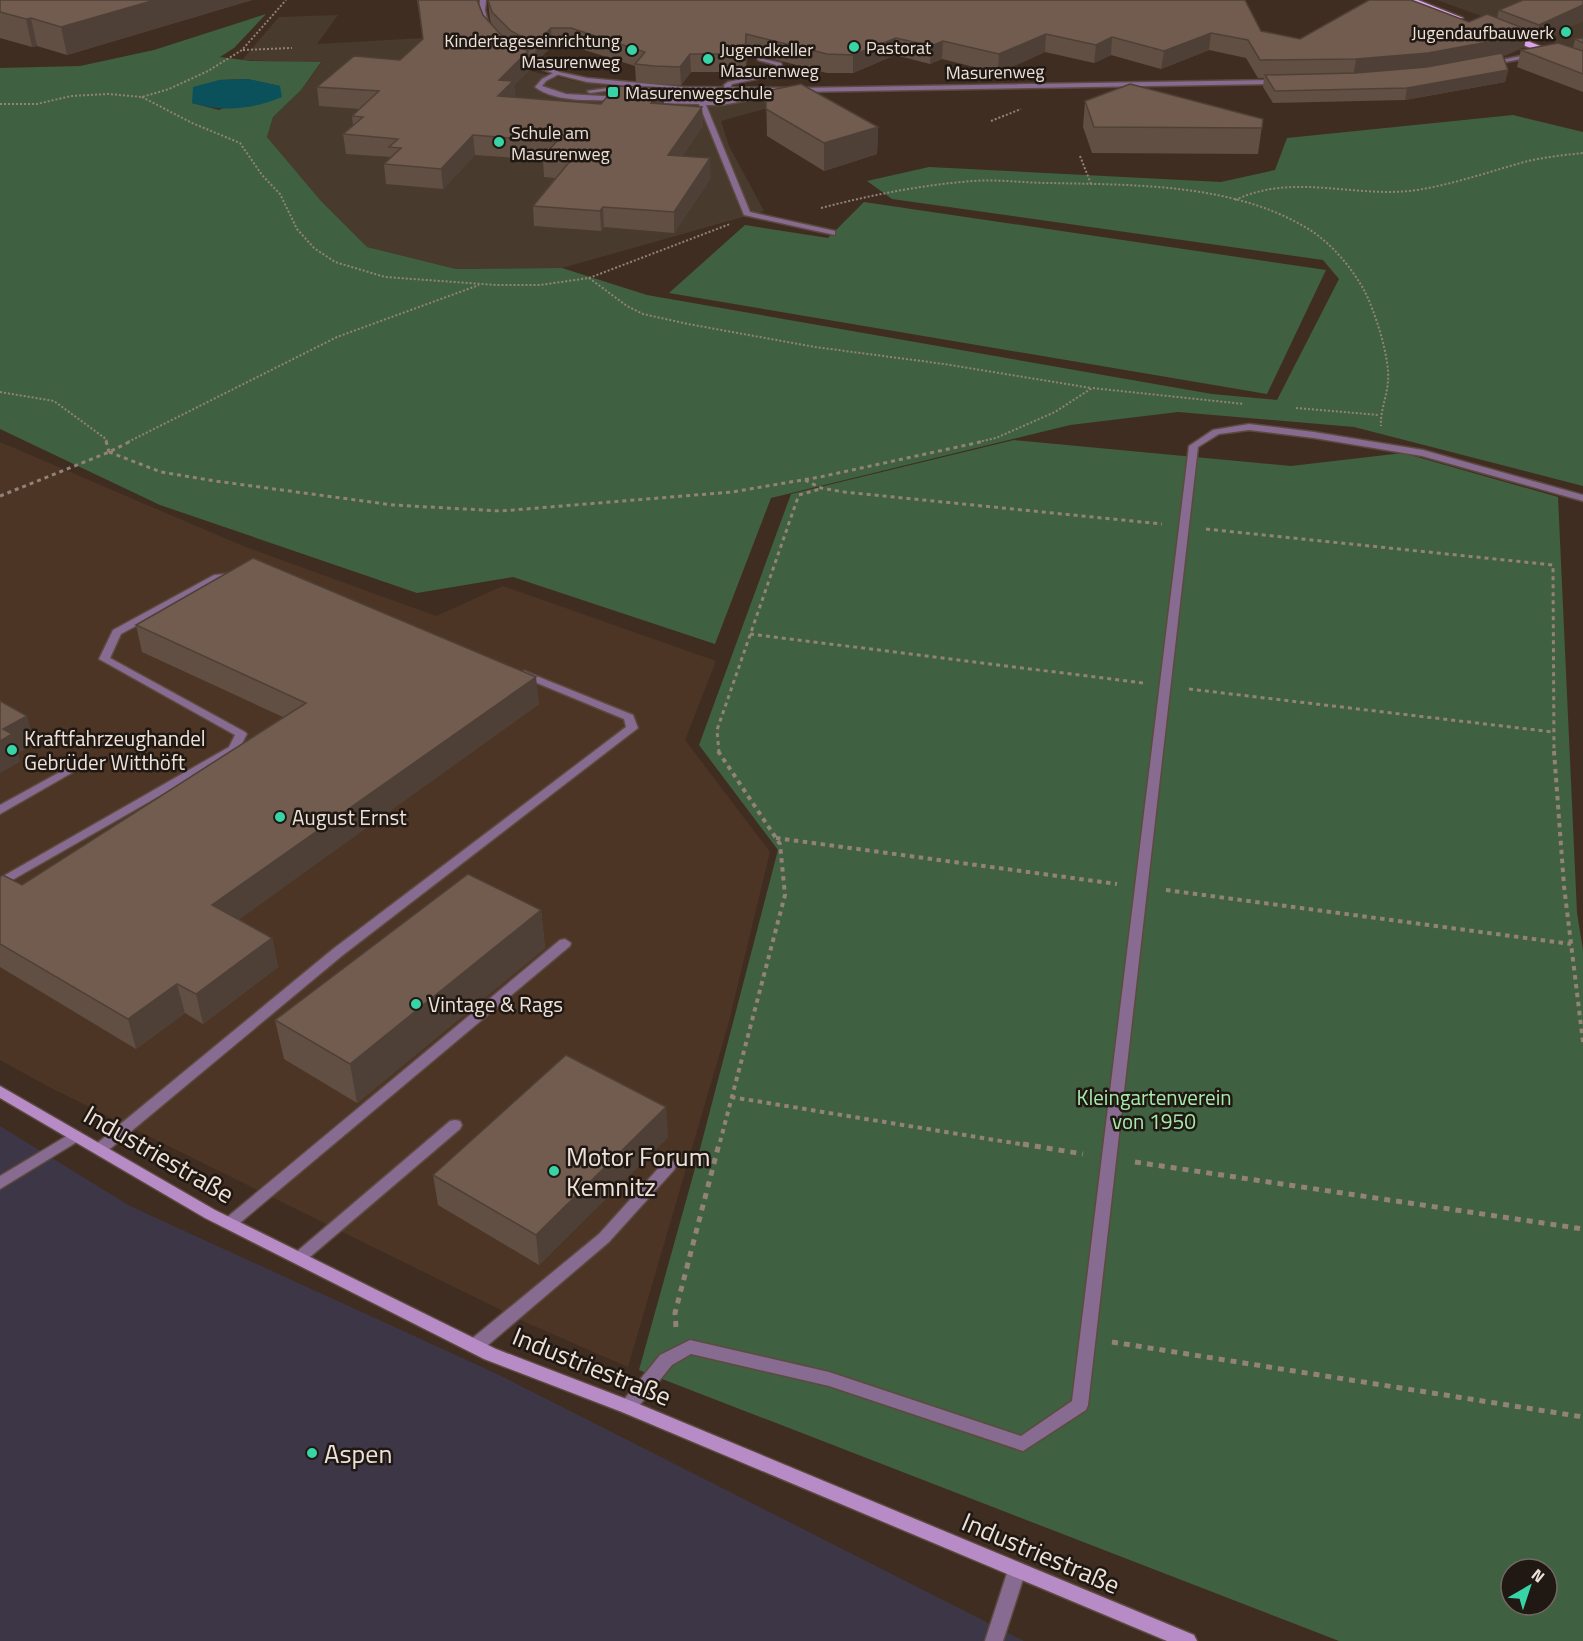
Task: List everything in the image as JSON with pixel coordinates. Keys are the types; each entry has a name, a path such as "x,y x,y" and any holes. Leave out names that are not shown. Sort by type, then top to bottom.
{"main road":[{"path":"1412,0 1470,22"},
{"path":"1504,35 1583,66"},
{"name":"Industriestraße","path":"0,1091 230,1223 475,1346 628,1407 1188,1641"}],"street":[{"path":"483,0 484,18 494,40"},
{"path":"1486,64 1548,52"},
{"name":"Masurenweg","path":"510,54 557,73 612,84 683,89 797,90 1283,82"},
{"path":"727,90 730,83 769,75 780,69 780,64 760,59"},
{"path":"557,73 544,80 538,87 545,92 626,99"},
{"path":"585,87 612,84"},
{"path":"562,94 634,86"},
{"path":"545,92 576,88"},
{"path":"589,96 657,88"},
{"path":"644,97 683,89"},
{"path":"644,97 717,90"},
{"path":"675,102 760,90"},
{"path":"644,97 675,102 739,101 797,90"},
{"path":"614,98 634,96"},
{"path":"702,102 747,213 832,233"},
{"path":"628,1407 666,1360 690,1347 830,1379 1023,1444 1080,1405 1194,446 1215,432 1249,427 1314,435 1423,453 1583,498"},
{"path":"0,882 234,749 241,734 104,659 117,632 218,577 250,574"},
{"path":"100,1149 338,952 632,728 629,717 512,670"},
{"path":"0,810 71,769"},
{"path":"230,1223 566,943"},
{"path":"299,1258 454,1125"},
{"path":"0,1183 75,1136"},
{"path":"475,1346 604,1238 669,1166"},
{"path":"994,1641 1017,1570"}],"path":[{"path":"142,97 188,80 242,50 286,0"},
{"path":"242,50 292,48"},
{"path":"0,104 48,102 54,99 108,94 142,97 192,123 240,143 262,175 280,194 297,229 314,248 335,262 385,277 483,284 540,285 589,278 734,223 762,217"},
{"path":"992,121 1025,107"},
{"path":"1234,200 1251,190 1281,185 1378,192 1420,191 1532,160 1583,153"},
{"path":"1080,156 1091,182"},
{"path":"788,223 812,211 849,200 909,188 976,180 1091,182 1193,192 1234,200 1304,226 1327,243 1365,293 1382,334 1389,381 1379,415 1295,408"},
{"path":"589,278 635,310 688,324 815,347 944,364 1092,388 1252,405"},
{"path":"0,496 109,452 337,337 483,284"},
{"path":"109,452 161,472 215,481 393,505 501,511 732,492 805,480 996,438 1055,412 1092,388"},
{"path":"0,392 54,401 106,439 109,452"},
{"path":"805,480 821,488 844,492"},
{"path":"679,1353 675,1313 785,894 780,844 717,750 717,730 799,495 821,488"},
{"path":"1553,565 1553,727 1571,944 1583,1042"},
{"path":"776,838 1571,944"},
{"path":"731,1097 1108,1158 1583,1229"},
{"path":"1087,1339 1583,1417"}],"shaded area":[{"path":"1437,0 1583,0 1583,53"},
{"name":"Schule am Masurenweg","path":"338,15 317,44 477,35 502,59 534,72 579,82 671,92 818,94 721,121 729,146 764,211 562,268 456,269 367,247 321,201 267,137 273,117 301,90 321,63 242,60 279,17"},
{"path":"0,442 243,546 436,616 503,586 716,661 685,740 770,852 728,1025 628,1367 525,1322 49,1087 0,1060"},
{"name":"Aspen","path":"0,1126 130,1206 495,1373 1024,1641 0,1641"}],"green space":[{"path":"266,14 234,48 220,57 251,61 321,62 301,90 273,117 267,137 321,201 367,247 456,269 562,268 647,295 1212,394 1277,400 1339,279 1323,260 892,199 867,181 929,167 1221,182 1275,170 1287,138 1513,115 1583,132 1583,486 1354,427 1178,412 1070,425 771,498 715,644 513,577 417,593 160,505 0,429 0,68 80,66 154,50","holes":["247,79 280,86 219,110 192,103 219,80"]},
{"path":"864,202 1326,270 1267,394 669,293 745,225 828,238"},
{"name":"Kleingartenverein von 1950","path":"1014,440 1291,466 1403,453 1558,497 1577,913 1583,950 1583,1641 1339,1641 639,1370 694,1172 778,850 699,745 791,494"}],"water":[{"path":"248,79 280,86 282,97 259,105 237,108 216,108 192,103 193,87 219,80"}],"building":[{"path":"0,0 155,0 61,27 0,12"},
{"path":"418,0 477,0 483,15 502,36 528,51 499,80 513,81 498,96 601,104 616,86 664,88 651,103 702,107 668,155 710,158 674,212 603,207 600,211 533,206 571,160 543,157 556,142 473,135 441,169 384,164 401,148 389,147 398,139 343,134 363,117 352,116 379,91 317,87 354,56 400,60 423,39"},
{"path":"488,0 1245,0 1261,31 1300,39 1369,0 1411,0 1469,22 1487,14 1528,30 1510,38 1428,53 1356,59 1260,60 1248,40 1211,33 1164,51 1112,37 1096,45 1046,34 999,54 943,41 931,46 896,38 853,55 827,54 746,34 745,54 690,54 680,67 635,64 645,52 571,28 551,28 535,44 511,31 492,12"},
{"path":"1523,0 1583,0 1583,5 1539,25 1499,10"},
{"path":"1558,43 1583,51 1583,74 1521,50"},
{"path":"1502,53 1508,70 1407,88 1275,91 1265,75 1355,73 1427,67"},
{"path":"801,84 878,127 824,143 766,109 766,91"},
{"path":"1130,84 1263,119 1262,128 1094,127 1085,101"},
{"name":"August Ernst","path":"253,558 536,677 212,905 272,938 196,994 177,984 128,1019 0,944 0,877 3,875 22,885 306,703 136,625"},
{"path":"0,701 27,716 3,729 12,734 0,741"},
{"path":"468,874 541,910 350,1064 275,1020"},
{"name":"Motor Forum Kemnitz","path":"566,1055 666,1107 536,1235 433,1175"}],"place":[{"name":"Jugendaufbauwerk","path":"1566,32"},
{"name":"Pastorat","path":"854,47"},
{"name":"Kindertageseinrichtung Masurenweg","path":"632,50"},
{"name":"Jugendkeller Masurenweg","path":"708,59"},
{"name":"Masurenwegschule","path":"613,92"},
{"name":"Schule am Masurenweg","path":"499,142"},
{"name":"Kraftfahrzeughandel Gebrüder Witthöft","path":"12,750"},
{"name":"August Ernst","path":"280,817"},
{"name":"Vintage & Rags","path":"416,1004"},
{"name":"Motor Forum Kemnitz","path":"554,1171"},
{"name":"Aspen","path":"312,1453"}]}
